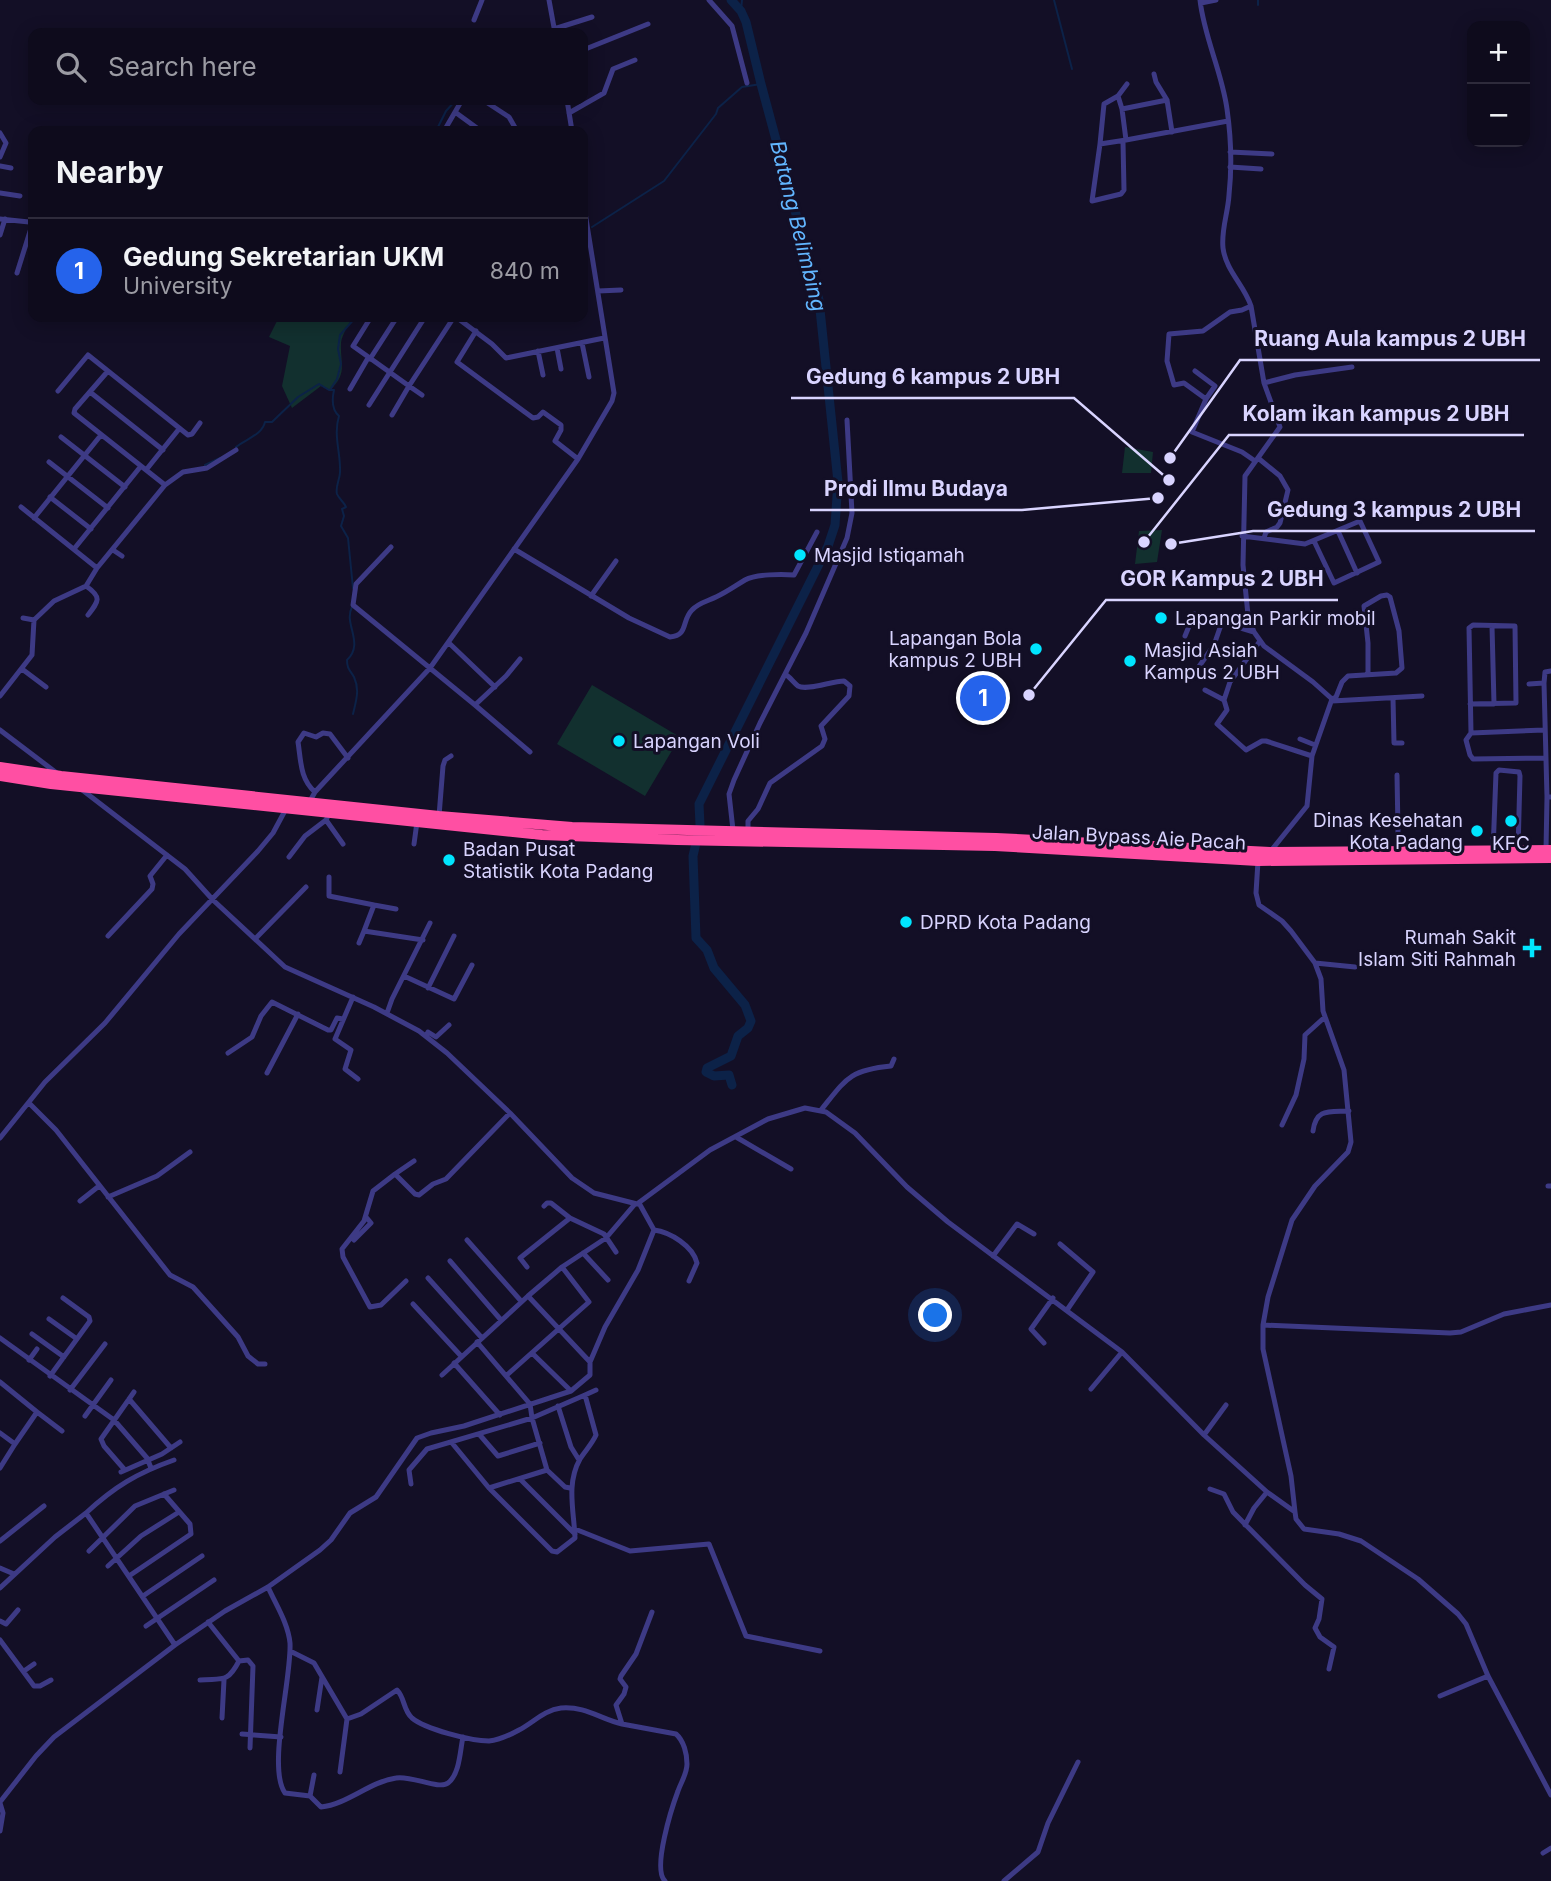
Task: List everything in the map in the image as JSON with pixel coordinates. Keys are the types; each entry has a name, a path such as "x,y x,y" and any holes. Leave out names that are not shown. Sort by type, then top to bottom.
{"highway":[{"path":"0,767 77,785 287,807 328,816 410,819 439,816 572,827 729,834"},
{"path":"0,776 61,776 310,802 410,819 542,835 677,840 748,832 996,838 1211,854 1270,852 1321,856 1396,851 1518,850 1549,853"},
{"name":"Jalan Bypass Aie Pacah","path":"729,834 1211,854 1258,861 1321,856 1549,853"}],"street":[{"path":"474,20 482,0"},
{"path":"549,0 554,28"},
{"path":"709,0 732,26 747,83"},
{"path":"1216,0 1200,1 1223,86 1228,121 1229,197 1223,226 1223,247 1228,267 1248,296 1264,383 1280,427 1245,475 1242,536 1246,606 1254,632 1260,641 1332,700 1422,696"},
{"path":"564,28 592,18"},
{"path":"588,48 648,24"},
{"path":"588,102 604,93 613,69 635,60"},
{"path":"1154,74 1167,100 1172,132"},
{"path":"1118,96 1125,141 1124,190 1121,194 1093,201 1091,199 1104,104 1118,96 1127,84"},
{"path":"1122,109 1167,100"},
{"path":"447,126 459,105"},
{"path":"491,105 509,117 514,126"},
{"path":"568,105 571,126"},
{"path":"569,113 583,105"},
{"path":"455,112 474,126"},
{"path":"1100,144 1228,121"},
{"path":"0,133 6,143 0,157"},
{"path":"1230,152 1272,154"},
{"path":"0,166 12,168"},
{"path":"1230,167 1261,169"},
{"path":"0,192 20,196"},
{"path":"0,235 2,219 28,222"},
{"path":"17,273 28,238"},
{"path":"310,802 315,792 430,668 449,643 578,459 613,398 588,240"},
{"path":"598,290 621,290"},
{"path":"1206,399 1184,383 1176,386 1172,383 1167,361 1168,335 1203,331 1230,312 1251,306"},
{"path":"368,322 353,345 422,394"},
{"path":"350,389 394,322"},
{"path":"369,405 422,322"},
{"path":"392,415 452,322"},
{"path":"462,322 506,358 604,338"},
{"path":"476,331 457,362 533,418 543,412 561,425 555,441 578,459"},
{"path":"582,343 589,377"},
{"path":"557,348 562,369"},
{"path":"538,351 543,375"},
{"path":"58,391 88,355 179,429 190,435 200,423"},
{"path":"1264,383 1352,367"},
{"path":"1195,370 1215,386 1206,399 1192,432 1256,460 1280,476 1288,490 1280,523 1266,532 1264,538"},
{"path":"108,371 74,412 164,485"},
{"path":"90,391 163,450"},
{"path":"729,834 729,794 806,633 847,538 852,513 846,420"},
{"path":"74,550 125,487 163,450 179,429"},
{"path":"34,518 101,435"},
{"path":"61,437 125,487"},
{"path":"0,696 34,649 34,621 54,601 86,586 97,568 164,485 183,472 207,468 236,450"},
{"path":"49,461 108,508"},
{"path":"50,497 91,529"},
{"path":"21,507 97,568"},
{"path":"1242,536 1296,544 1314,541 1359,521 1379,562 1334,583 1314,541"},
{"path":"1338,531 1357,573"},
{"path":"514,549 629,618 662,634 677,636 684,630 689,612 698,604 746,580 784,573 794,575 817,532"},
{"path":"391,547 356,584 353,604 530,752"},
{"path":"113,550 122,556"},
{"path":"591,596 617,561"},
{"path":"86,586 95,592 98,598 88,615"},
{"path":"1270,852 1307,806 1315,745 1332,700 1342,682 1348,676 1396,673 1402,668 1399,631 1390,597 1387,595 1364,606 1368,674"},
{"path":"1185,636 1194,614 1254,632"},
{"path":"23,618 34,621"},
{"path":"1198,668 1214,645 1222,622"},
{"path":"1470,704 1516,704 1515,625 1473,625 1469,628 1470,704 1471,733 1466,740 1470,755 1474,759 1545,758"},
{"path":"1492,626 1494,704"},
{"path":"1260,641 1230,682 1224,700 1227,710 1217,724 1244,749 1249,750 1266,741 1312,756"},
{"path":"449,643 495,687"},
{"path":"475,705 520,659"},
{"path":"15,663 46,687"},
{"path":"1549,853 1544,682 1545,672 1551,671"},
{"path":"748,832 748,821 758,809 767,786 822,746 825,739 821,726 849,696 851,690 850,685 844,681 829,681 813,688 802,688 785,674"},
{"path":"1307,690 1313,682"},
{"path":"1529,684 1544,682"},
{"path":"1205,690 1224,700"},
{"path":"1393,698 1394,743 1402,743"},
{"path":"0,730 77,785 167,855 289,970 354,997 426,1036 510,1113 572,1178 605,1197 637,1203 650,1219 654,1230 638,1270 605,1327 590,1362 590,1375 571,1391 531,1412 479,1434 425,1451 409,1470 411,1484"},
{"path":"1471,733 1544,730"},
{"path":"315,792 307,783 300,761 298,742 304,733 316,737 323,733 330,734 348,758"},
{"path":"1300,739 1315,745"},
{"path":"439,816 443,766 445,760 452,756"},
{"path":"1493,851 1496,773 1499,770 1514,770 1519,772 1520,776 1518,850"},
{"path":"1396,851 1397,775"},
{"path":"0,1138 50,1078 105,1023 179,934 273,833 287,807"},
{"path":"289,857 310,831 328,816 343,844"},
{"path":"410,819 414,844"},
{"path":"1493,838 1518,838"},
{"path":"108,936 150,892 153,884 150,876 167,855"},
{"path":"1258,861 1256,893 1259,905 1282,921 1315,963 1322,987 1325,1017 1344,1070 1349,1111 1350,1149 1315,1186 1292,1220 1268,1297 1263,1325 1263,1349 1291,1476 1296,1519 1304,1529 1339,1534 1361,1541 1418,1579 1466,1624 1488,1675 1551,1795"},
{"path":"329,877 329,896 396,909"},
{"path":"256,939 306,887"},
{"path":"359,943 374,905"},
{"path":"387,1013 430,923"},
{"path":"364,931 422,940"},
{"path":"429,988 454,936"},
{"path":"1315,963 1355,967"},
{"path":"404,976 456,998 472,965"},
{"path":"354,997 335,1040 351,1051 345,1069 358,1079"},
{"path":"228,1053 252,1037 261,1016 272,1002 328,1030 331,1030 338,1017 344,1019"},
{"path":"267,1073 298,1014"},
{"path":"1282,1125 1296,1095 1304,1059 1304,1037 1325,1017"},
{"path":"426,1036 428,1032 436,1037 449,1025"},
{"path":"821,1110 840,1086 858,1071 891,1066 894,1059"},
{"path":"29,1102 51,1125 170,1275 193,1287 238,1337 248,1356 258,1364 265,1364"},
{"path":"442,1375 520,1301 562,1267 606,1238 637,1203 651,1192 710,1150 781,1114 810,1107 840,1121 912,1192 1122,1352 1204,1435 1268,1492 1295,1512"},
{"path":"1313,1131 1315,1118 1319,1115 1349,1111"},
{"path":"396,1174 419,1195 433,1184 446,1179 510,1113"},
{"path":"736,1137 791,1169"},
{"path":"108,1197 157,1176 190,1152"},
{"path":"406,1282 381,1305 373,1308 351,1273 342,1249 366,1217 373,1191 414,1161"},
{"path":"80,1201 99,1186"},
{"path":"644,1186 651,1192"},
{"path":"544,1206 551,1203 570,1218 601,1232 616,1252"},
{"path":"354,1240 371,1223 366,1217"},
{"path":"520,1258 570,1218"},
{"path":"993,1256 1017,1224 1034,1234"},
{"path":"654,1230 675,1238 694,1254 697,1263 689,1281"},
{"path":"467,1240 520,1301"},
{"path":"1060,1244 1093,1272 1068,1310"},
{"path":"514,1253 527,1267"},
{"path":"583,1253 608,1280"},
{"path":"450,1261 501,1320"},
{"path":"351,1273 359,1265"},
{"path":"507,1375 589,1302 562,1267"},
{"path":"428,1278 507,1375 531,1412 547,1470 565,1487 570,1488"},
{"path":"528,1296 590,1362"},
{"path":"50,1376 90,1320 63,1298"},
{"path":"1044,1343 1031,1329 1052,1298"},
{"path":"414,1304 461,1356"},
{"path":"1263,1325 1450,1333 1461,1332 1504,1314 1551,1305"},
{"path":"49,1319 77,1339"},
{"path":"32,1334 64,1357"},
{"path":"0,1338 114,1420 147,1458 150,1468"},
{"path":"70,1390 105,1344"},
{"path":"29,1360 37,1349"},
{"path":"1091,1389 1122,1352"},
{"path":"532,1353 571,1391"},
{"path":"454,1363 500,1415"},
{"path":"85,1416 111,1380"},
{"path":"0,1382 62,1431"},
{"path":"0,1831 3,1813 0,1803 54,1737 175,1645 268,1587 320,1550 331,1540 349,1513 376,1497 388,1476 417,1438 500,1415 558,1406 596,1390"},
{"path":"134,1392 102,1436 102,1442 123,1471 180,1442"},
{"path":"452,1443 489,1488 552,1551 561,1550 575,1538 574,1503 570,1488 579,1460 596,1435 585,1395"},
{"path":"129,1399 171,1448"},
{"path":"1204,1435 1226,1405"},
{"path":"558,1406 571,1447 579,1460"},
{"path":"0,1468 37,1412"},
{"path":"0,1433 15,1444"},
{"path":"479,1434 498,1456 540,1443"},
{"path":"0,1588 109,1492 150,1468 174,1460"},
{"path":"489,1488 547,1470"},
{"path":"520,1479 575,1531 630,1552 709,1544 746,1636 820,1651"},
{"path":"1210,1489 1224,1494 1233,1512 1245,1525 1322,1599 1315,1628 1320,1637 1334,1647 1329,1669"},
{"path":"89,1551 135,1506 174,1490"},
{"path":"1245,1525 1254,1508 1268,1492"},
{"path":"129,1576 191,1534 190,1524 164,1494"},
{"path":"0,1541 44,1506"},
{"path":"108,1566 141,1536 179,1512"},
{"path":"86,1513 175,1645"},
{"path":"143,1596 202,1556"},
{"path":"0,1568 14,1574"},
{"path":"146,1626 214,1580"},
{"path":"268,1587 288,1633 290,1651 281,1737 279,1780 283,1791 292,1795 310,1796 321,1807 340,1803 383,1780 393,1778 412,1778 446,1785 455,1775 463,1737"},
{"path":"0,1633 2,1623 18,1610"},
{"path":"622,1724 616,1704 626,1687 620,1679 632,1656 636,1654 652,1612"},
{"path":"208,1622 239,1661"},
{"path":"0,1640 35,1687 51,1680"},
{"path":"290,1651 312,1660 347,1719 340,1772"},
{"path":"239,1661 248,1660 254,1671 250,1748"},
{"path":"200,1680 224,1680 232,1674 239,1661"},
{"path":"24,1671 34,1664"},
{"path":"1440,1696 1488,1675"},
{"path":"317,1710 322,1677"},
{"path":"222,1718 224,1680"},
{"path":"347,1719 360,1714 397,1690 409,1715 415,1720 428,1727 463,1737 489,1741 506,1737 548,1711 561,1708 588,1710 607,1721 676,1734 681,1739 687,1767 664,1841 660,1869 663,1880"},
{"path":"242,1734 281,1737"},
{"path":"1004,1881 1038,1852 1048,1823 1078,1762"},
{"path":"310,1796 314,1774"},
{"path":"1543,1853 1551,1848"}],"green space":[{"path":"276,322 350,322 342,340 342,368 336,384 330,390 321,386 292,408 282,386 290,346 269,337"},
{"path":"1125,447 1153,452 1151,473 1122,473"},
{"path":"1162,530 1157,562 1135,564 1139,531"},
{"name":"Lapangan Voli","path":"592,685 680,737 645,796 557,744"}],"waterway":[{"name":"Batang Belimbing","path":"731,0 746,22 819,300 838,482 835,525 828,546 699,804 700,825 693,856 696,938 707,950 714,968 745,1005 751,1021 748,1028 738,1036 731,1056 707,1068 706,1072 714,1076 729,1075 732,1085"},
{"name":"Batang Belimbing","path":"741,11 742,0"},
{"path":"1054,0 1072,69"},
{"path":"1258,0 1258,5"},
{"path":"592,227 664,181 718,108 742,87 761,84"},
{"path":"438,126 451,105"},
{"path":"352,322 340,335 338,349 341,364 337,379 330,390 334,390 333,404 339,416 337,430 340,472 337,491 346,507 342,509 344,516 341,526 348,538 353,588"},
{"path":"236,447 257,434 265,422 272,422 298,397 319,384 329,390"},
{"path":"205,465 220,458"},
{"path":"352,607 350,620 354,647 347,660 357,686 353,714"}],"place":[{"name":"Ruang Aula kampus 2 UBH","path":"1170,458"},
{"name":"Gedung 6 kampus 2 UBH","path":"1169,480"},
{"name":"Prodi Ilmu Budaya","path":"1158,498"},
{"name":"Kolam ikan kampus 2 UBH","path":"1144,542"},
{"name":"Gedung 3 kampus 2 UBH","path":"1171,544"},
{"name":"Masjid Istiqamah","path":"800,555"},
{"name":"Lapangan Parkir mobil","path":"1161,618"},
{"name":"Lapangan Bola kampus 2 UBH","path":"1036,649"},
{"name":"Masjid Asiah Kampus 2 UBH","path":"1130,661"},
{"name":"GOR Kampus 2 UBH","path":"1029,695"},
{"name":"Gedung Sekretarian UKM","path":"983,698"},
{"name":"Lapangan Voli","path":"619,741"},
{"name":"KFC","path":"1511,821"},
{"name":"Dinas Kesehatan Kota Padang","path":"1477,831"},
{"name":"Badan Pusat Statistik Kota Padang","path":"449,860"},
{"name":"DPRD Kota Padang","path":"906,922"},
{"name":"Rumah Sakit Islam Siti Rahmah","path":"1532,948"}]}
